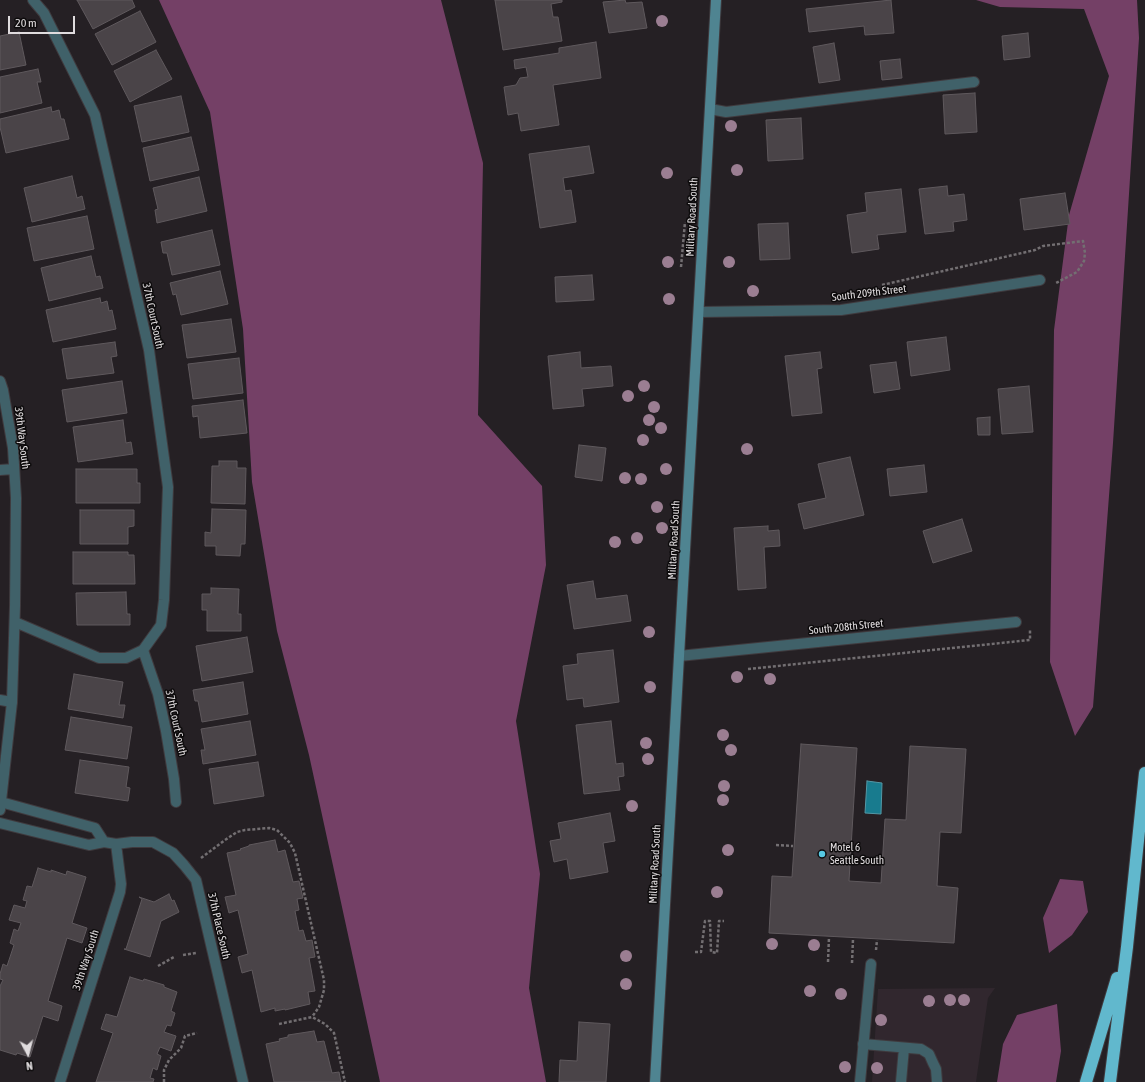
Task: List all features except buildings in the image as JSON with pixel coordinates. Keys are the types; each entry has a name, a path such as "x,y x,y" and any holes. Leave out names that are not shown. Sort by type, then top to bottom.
{"highway":[{"path":"1110,1082 1127,947 1145,773"},
{"path":"1086,1082 1127,947"}],"main road":[{"name":"Military Road South","path":"655,1082 716,0"}],"street":[{"name":"37th Court South","path":"33,0 44,13 95,114 149,350 168,487 164,600 161,625 143,650 158,694 166,731 174,779 176,802"},
{"path":"710,109 726,112 974,82"},
{"name":"South 209th Street","path":"699,312 841,310 1040,280"},
{"name":"39th Way South","path":"0,381 3,390 13,448 16,498 15,622 12,702 1,806"},
{"path":"0,470 14,469"},
{"path":"15,622 99,658 126,658 143,650"},
{"name":"South 208th Street","path":"679,656 1016,622"},
{"path":"0,700 12,702"},
{"path":"1,806 95,828 104,842"},
{"name":"37th Place South","path":"0,823 89,845 104,842 116,844 153,842 173,853 196,880 243,1082"},
{"name":"39th Way South","path":"60,1082 120,892 121,884 116,844"},
{"path":"860,1082 871,964"},
{"path":"863,1044 921,1049 929,1054 936,1069 937,1082"},
{"path":"901,1082 904,1048"}],"path":[{"path":"876,287 1035,250 1043,246 1083,241"},
{"path":"748,669 1030,640"},
{"path":"201,858 237,832 245,830 269,828 278,830 290,843 295,853 324,980 324,990 319,1007 312,1017"},
{"path":"776,845 793,846"},
{"path":"695,952 701,952 705,921 710,921 711,952 717,953 719,921 724,921"},
{"path":"828,962 829,937"},
{"path":"852,963 853,939"},
{"path":"183,955 201,952"},
{"path":"158,966 174,957"},
{"path":"279,1024 312,1017 325,1024 334,1034 345,1082"},
{"path":"164,1082 164,1070 169,1060 181,1048 185,1036 197,1032"}],"shaded area":[{"path":"159,0 441,0 483,163 478,415 542,486 546,565 516,721 540,874 529,988 546,1082 380,1082 309,755 277,631 252,482 243,329 210,112"},
{"path":"976,0 1137,0 1139,38 1113,443 1093,707 1075,736 1050,662 1054,330 1069,215 1109,76 1084,9 1000,7"},
{"path":"1060,879 1083,881 1088,912 1072,935 1049,953 1043,918"},
{"path":"995,988 988,998 976,1082 872,1082 878,989"},
{"path":"1057,1004 1061,1051 1056,1082 997,1082 1003,1044 1017,1015"}],"water":[{"path":"867,781 882,783 881,814 865,813"}],"place":[{"name":"Motel 6 Seattle South","path":"822,854"}]}
